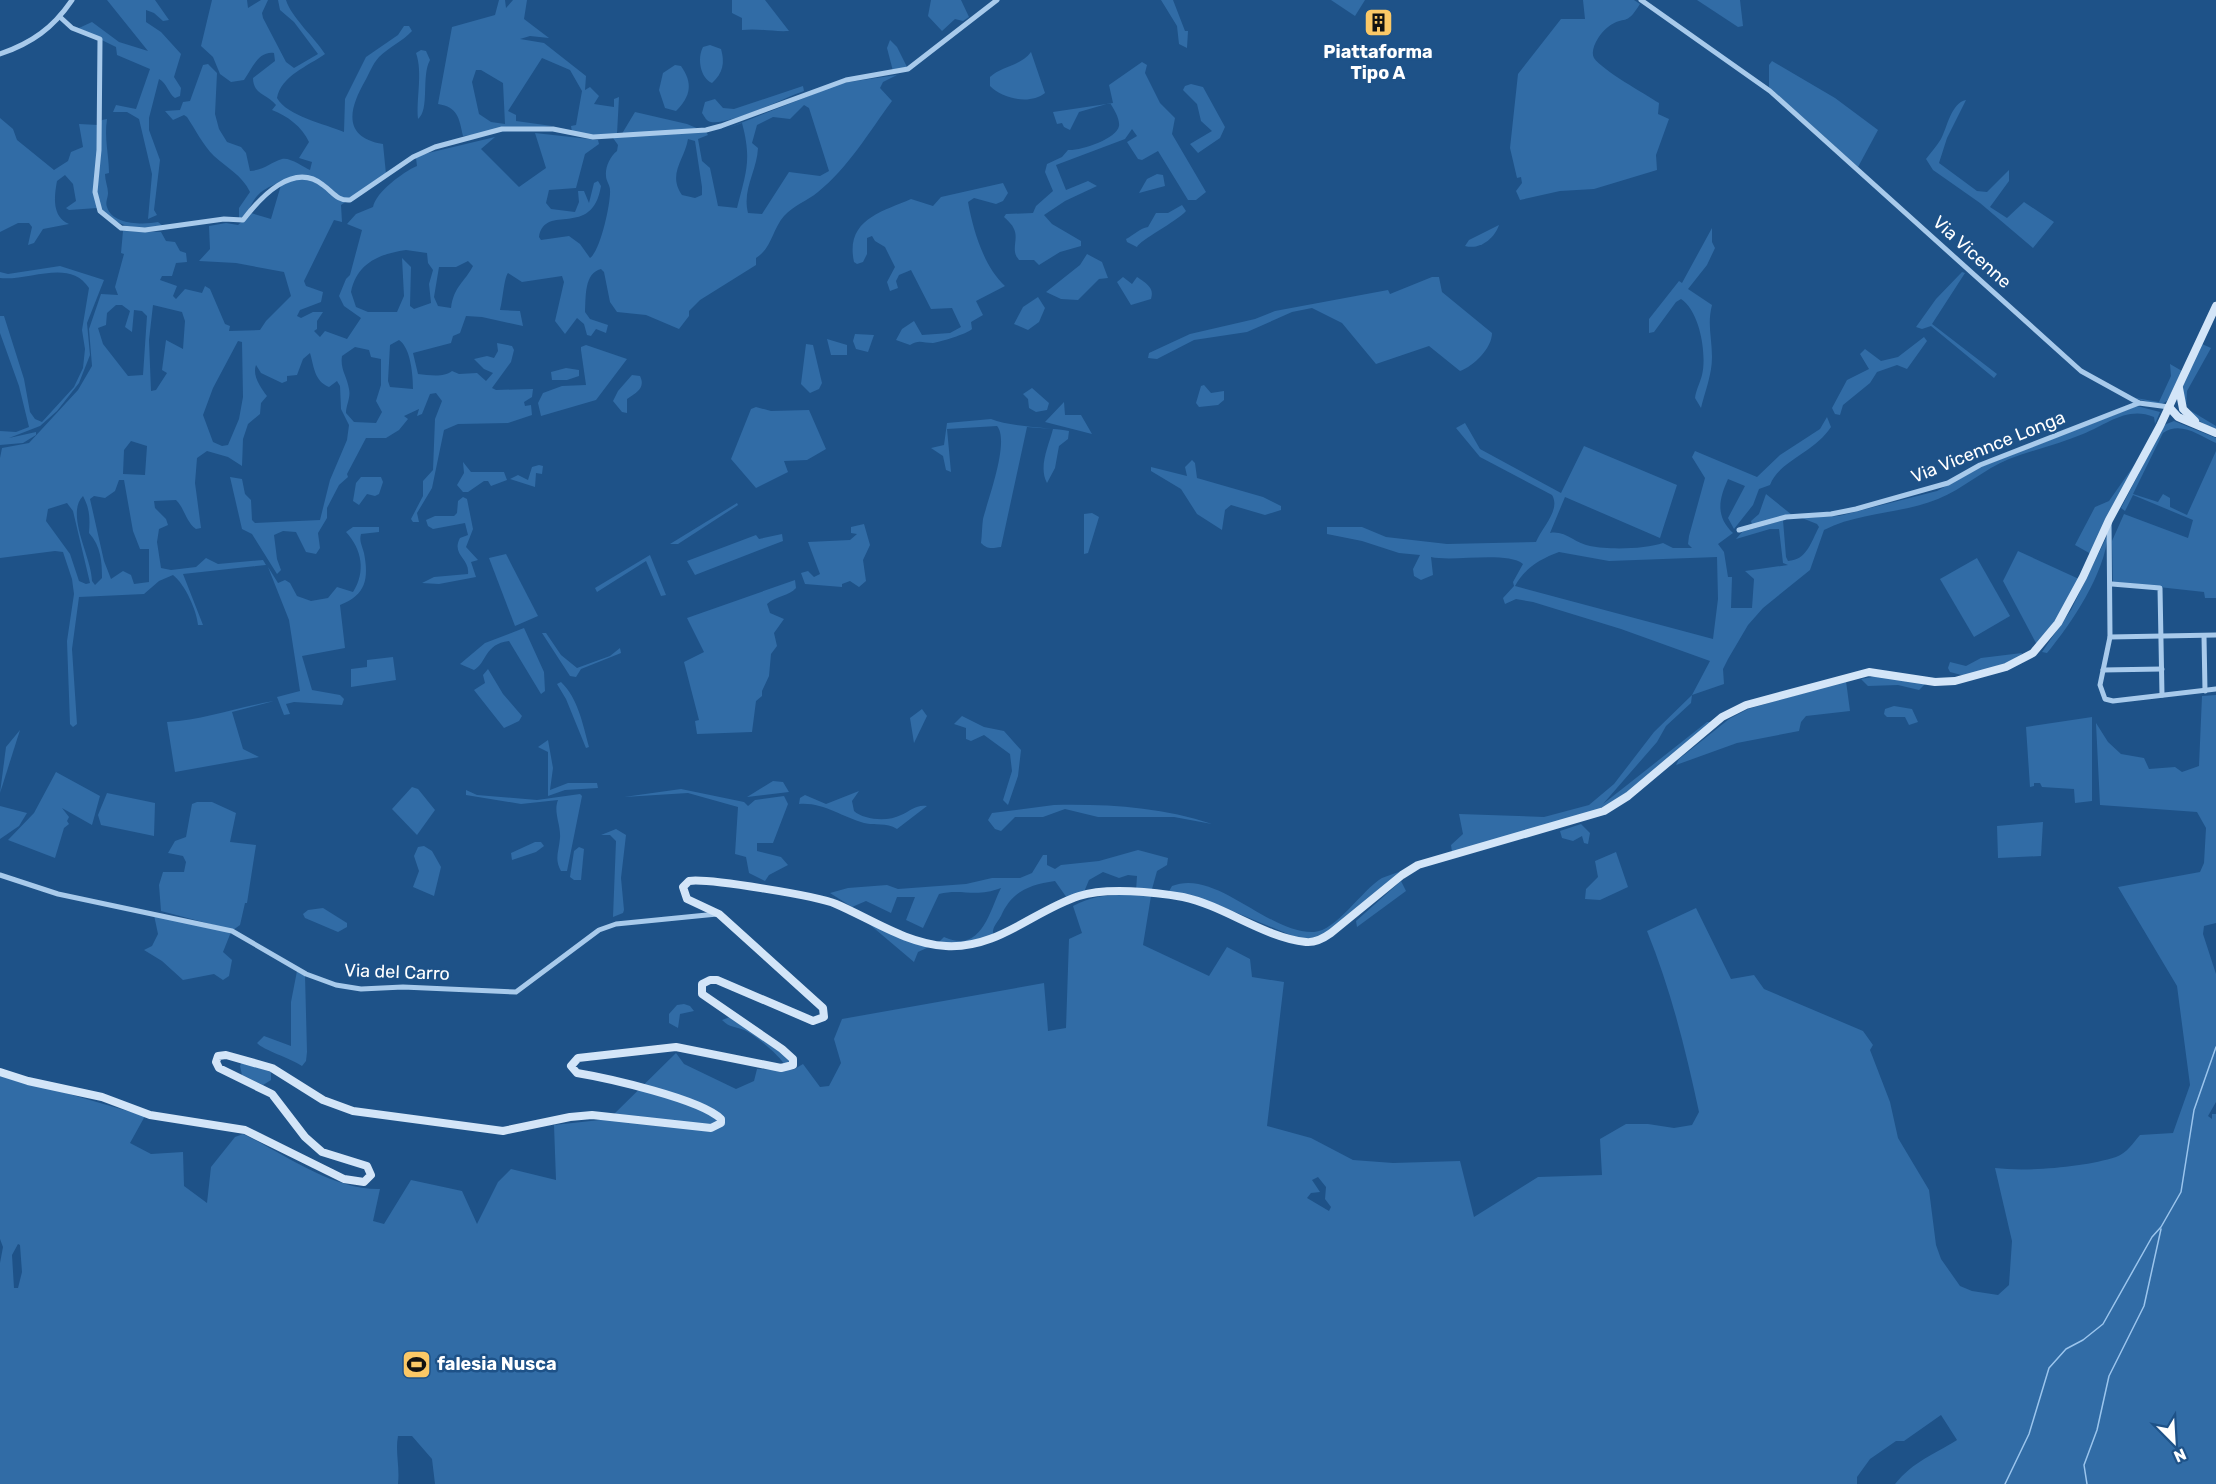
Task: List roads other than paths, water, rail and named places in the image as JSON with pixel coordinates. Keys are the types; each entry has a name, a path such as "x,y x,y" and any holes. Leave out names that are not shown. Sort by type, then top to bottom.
{"main road":[{"path":"0,1072 28,1081 102,1097 150,1115 245,1130 344,1179 358,1182 370,1178 367,1166 322,1152 305,1137 272,1094 219,1068 216,1062 218,1056 226,1055 272,1068 337,1107 469,1128 517,1130 559,1119 592,1115 714,1128 721,1121 713,1112 634,1085 577,1073 571,1066 578,1058 663,1046 726,1055 781,1068 793,1065 792,1057 782,1049 702,994 702,984 710,980 717,980 813,1021 824,1017 823,1008 719,914 687,899 682,890 686,883 693,880 818,898 915,940 945,946 994,939 1072,898 1109,891 1183,897 1288,937 1307,942 1318,940 1331,933 1402,874 1418,865 1576,821 1618,804 1734,709 1862,673 1880,672 1944,682 1968,679 2015,663 2041,647 2058,623 2109,520 2160,426 2216,306"},
{"path":"2179,386 2181,413"},
{"path":"2169,407 2216,433"},
{"path":"2160,426 2181,413"}],"street":[{"path":"0,54 20,47 45,32 72,0"},
{"path":"60,17 72,28 100,39 99,150 95,192 100,211 121,228 146,230 224,219 243,220 268,190 294,178 314,179 334,196 350,200 413,157 435,147 502,129 553,129 594,137 721,126 846,80 908,69 997,0"},
{"name":"Via Vicenne","path":"1641,0 1769,91 2081,371 2139,403 2169,407"},
{"name":"Via Vicennce Longa","path":"1739,530 1786,517 1832,514 1856,509 1948,483 1980,465 2139,403"},
{"path":"2109,520 2112,584 2110,637 2100,685 2105,699 2113,701 2216,689"},
{"path":"2112,584 2160,588 2163,695"},
{"path":"2110,637 2216,635"},
{"path":"2204,636 2205,691"},
{"path":"2103,670 2162,669"},
{"name":"Via del Carro","path":"0,875 58,894 237,932 306,974 336,985 361,989 404,987 516,992 599,930 616,924 719,914"}],"waterway":[{"path":"2005,1484 2029,1434 2049,1368 2066,1349 2083,1340 2103,1324 2152,1237 2161,1227 2181,1192 2194,1110 2216,1047"},
{"path":"2087,1484 2084,1465 2097,1430 2109,1376 2144,1306 2161,1229"}],"place":[{"name":"Piattaforma Tipo A","path":"1378,23"},
{"name":"falesia Nusca","path":"416,1364"}]}
